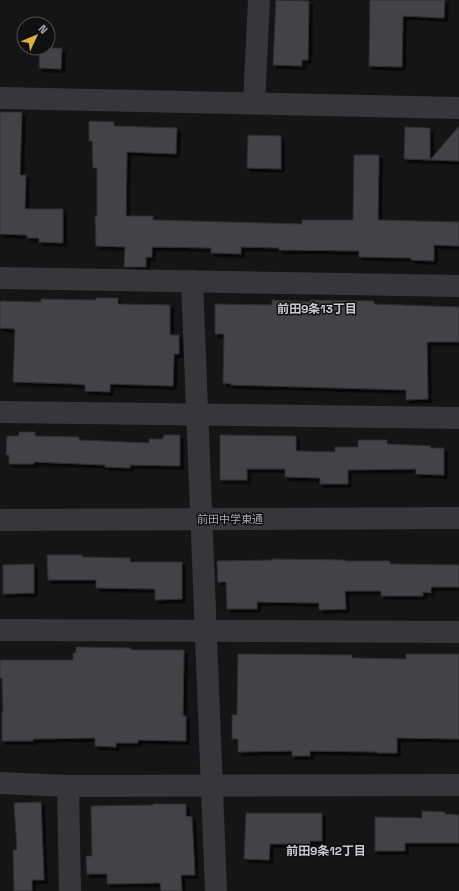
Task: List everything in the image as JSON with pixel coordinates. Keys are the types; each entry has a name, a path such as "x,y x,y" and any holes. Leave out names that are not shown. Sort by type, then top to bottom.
{"street":[{"path":"254,103 259,0"},
{"path":"0,98 459,108"},
{"path":"0,278 459,286"},
{"path":"192,281 200,519 216,891"},
{"path":"0,412 459,418"},
{"name":"前田中学東通","path":"0,520 459,518"},
{"path":"0,630 459,632"},
{"path":"0,783 68,786 459,785"},
{"path":"68,786 70,891"}],"building":[{"path":"276,0 309,1 308,60 302,60 302,66 273,65"},
{"path":"370,0 445,0 444,18 403,16 402,67 369,66"},
{"path":"56,48 62,48 61,69 39,68 40,56 56,56"},
{"path":"0,112 22,112 20,175 26,175 25,209 63,209 63,243 39,242 39,238 27,238 27,235 0,234"},
{"path":"89,121 114,122 114,126 177,128 176,154 127,152 126,216 153,216 153,220 302,224 302,220 353,220 354,155 379,155 378,220 459,222 459,246 434,245 434,261 411,260 411,258 359,257 359,251 279,250 279,248 241,247 241,254 211,253 211,248 152,247 152,257 146,257 146,267 124,267 125,247 96,246 95,216 97,216 97,168 93,168 92,141 89,141"},
{"path":"459,126 459,161 430,160"},
{"path":"405,127 430,128 430,160 404,159"},
{"path":"248,135 281,136 281,169 247,168"},
{"path":"96,298 118,298 118,304 170,305 170,335 179,335 179,354 174,354 173,386 110,384 110,392 85,391 85,385 13,382 15,329 0,328 0,301 41,302 41,299 96,300"},
{"path":"272,300 310,302 310,300 374,301 374,304 459,307 459,342 427,342 428,399 406,400 406,390 231,385 223,383 224,334 215,334 215,304 272,305"},
{"path":"19,432 35,432 35,436 79,437 79,440 149,443 149,439 163,439 164,435 180,435 180,466 130,465 130,468 105,467 105,465 34,462 34,464 9,464 9,455 6,455 7,436 19,436"},
{"path":"220,435 296,436 296,451 335,452 335,447 358,447 358,440 387,440 387,444 444,448 444,475 416,474 416,469 348,470 348,484 320,484 320,478 285,477 285,469 247,469 247,480 220,480"},
{"path":"47,555 82,555 82,557 130,558 130,562 182,562 182,599 155,600 155,589 96,588 96,580 48,580"},
{"path":"273,559 390,561 390,564 459,565 459,587 431,587 431,593 423,592 423,596 381,596 381,591 345,591 346,609 319,610 319,603 257,602 257,609 227,609 226,582 218,582 217,561"},
{"path":"34,564 34,593 3,594 3,565"},
{"path":"76,647 131,648 131,650 184,650 183,716 186,716 186,741 138,740 138,743 116,743 116,747 95,746 95,738 2,741 3,712 0,660 73,660 73,653 76,653"},
{"path":"238,654 352,655 352,658 406,659 406,654 459,654 459,739 397,738 397,753 310,751 310,756 292,756 292,751 238,752 238,739 232,739 232,715 237,715"},
{"path":"41,802 44,880 32,880 32,891 14,891 13,850 17,850 14,803"},
{"path":"186,804 186,816 192,817 195,875 181,875 182,891 161,891 160,883 107,884 107,874 87,874 86,856 92,856 91,806"},
{"path":"422,811 445,812 445,814 459,815 459,843 405,843 405,851 375,851 375,817 422,818"},
{"path":"246,813 322,813 322,841 310,841 310,844 270,844 269,860 244,859"}],"district":[{"name":"前田9条13丁目","path":"317,309"},
{"name":"前田9条12丁目","path":"326,851"}]}
